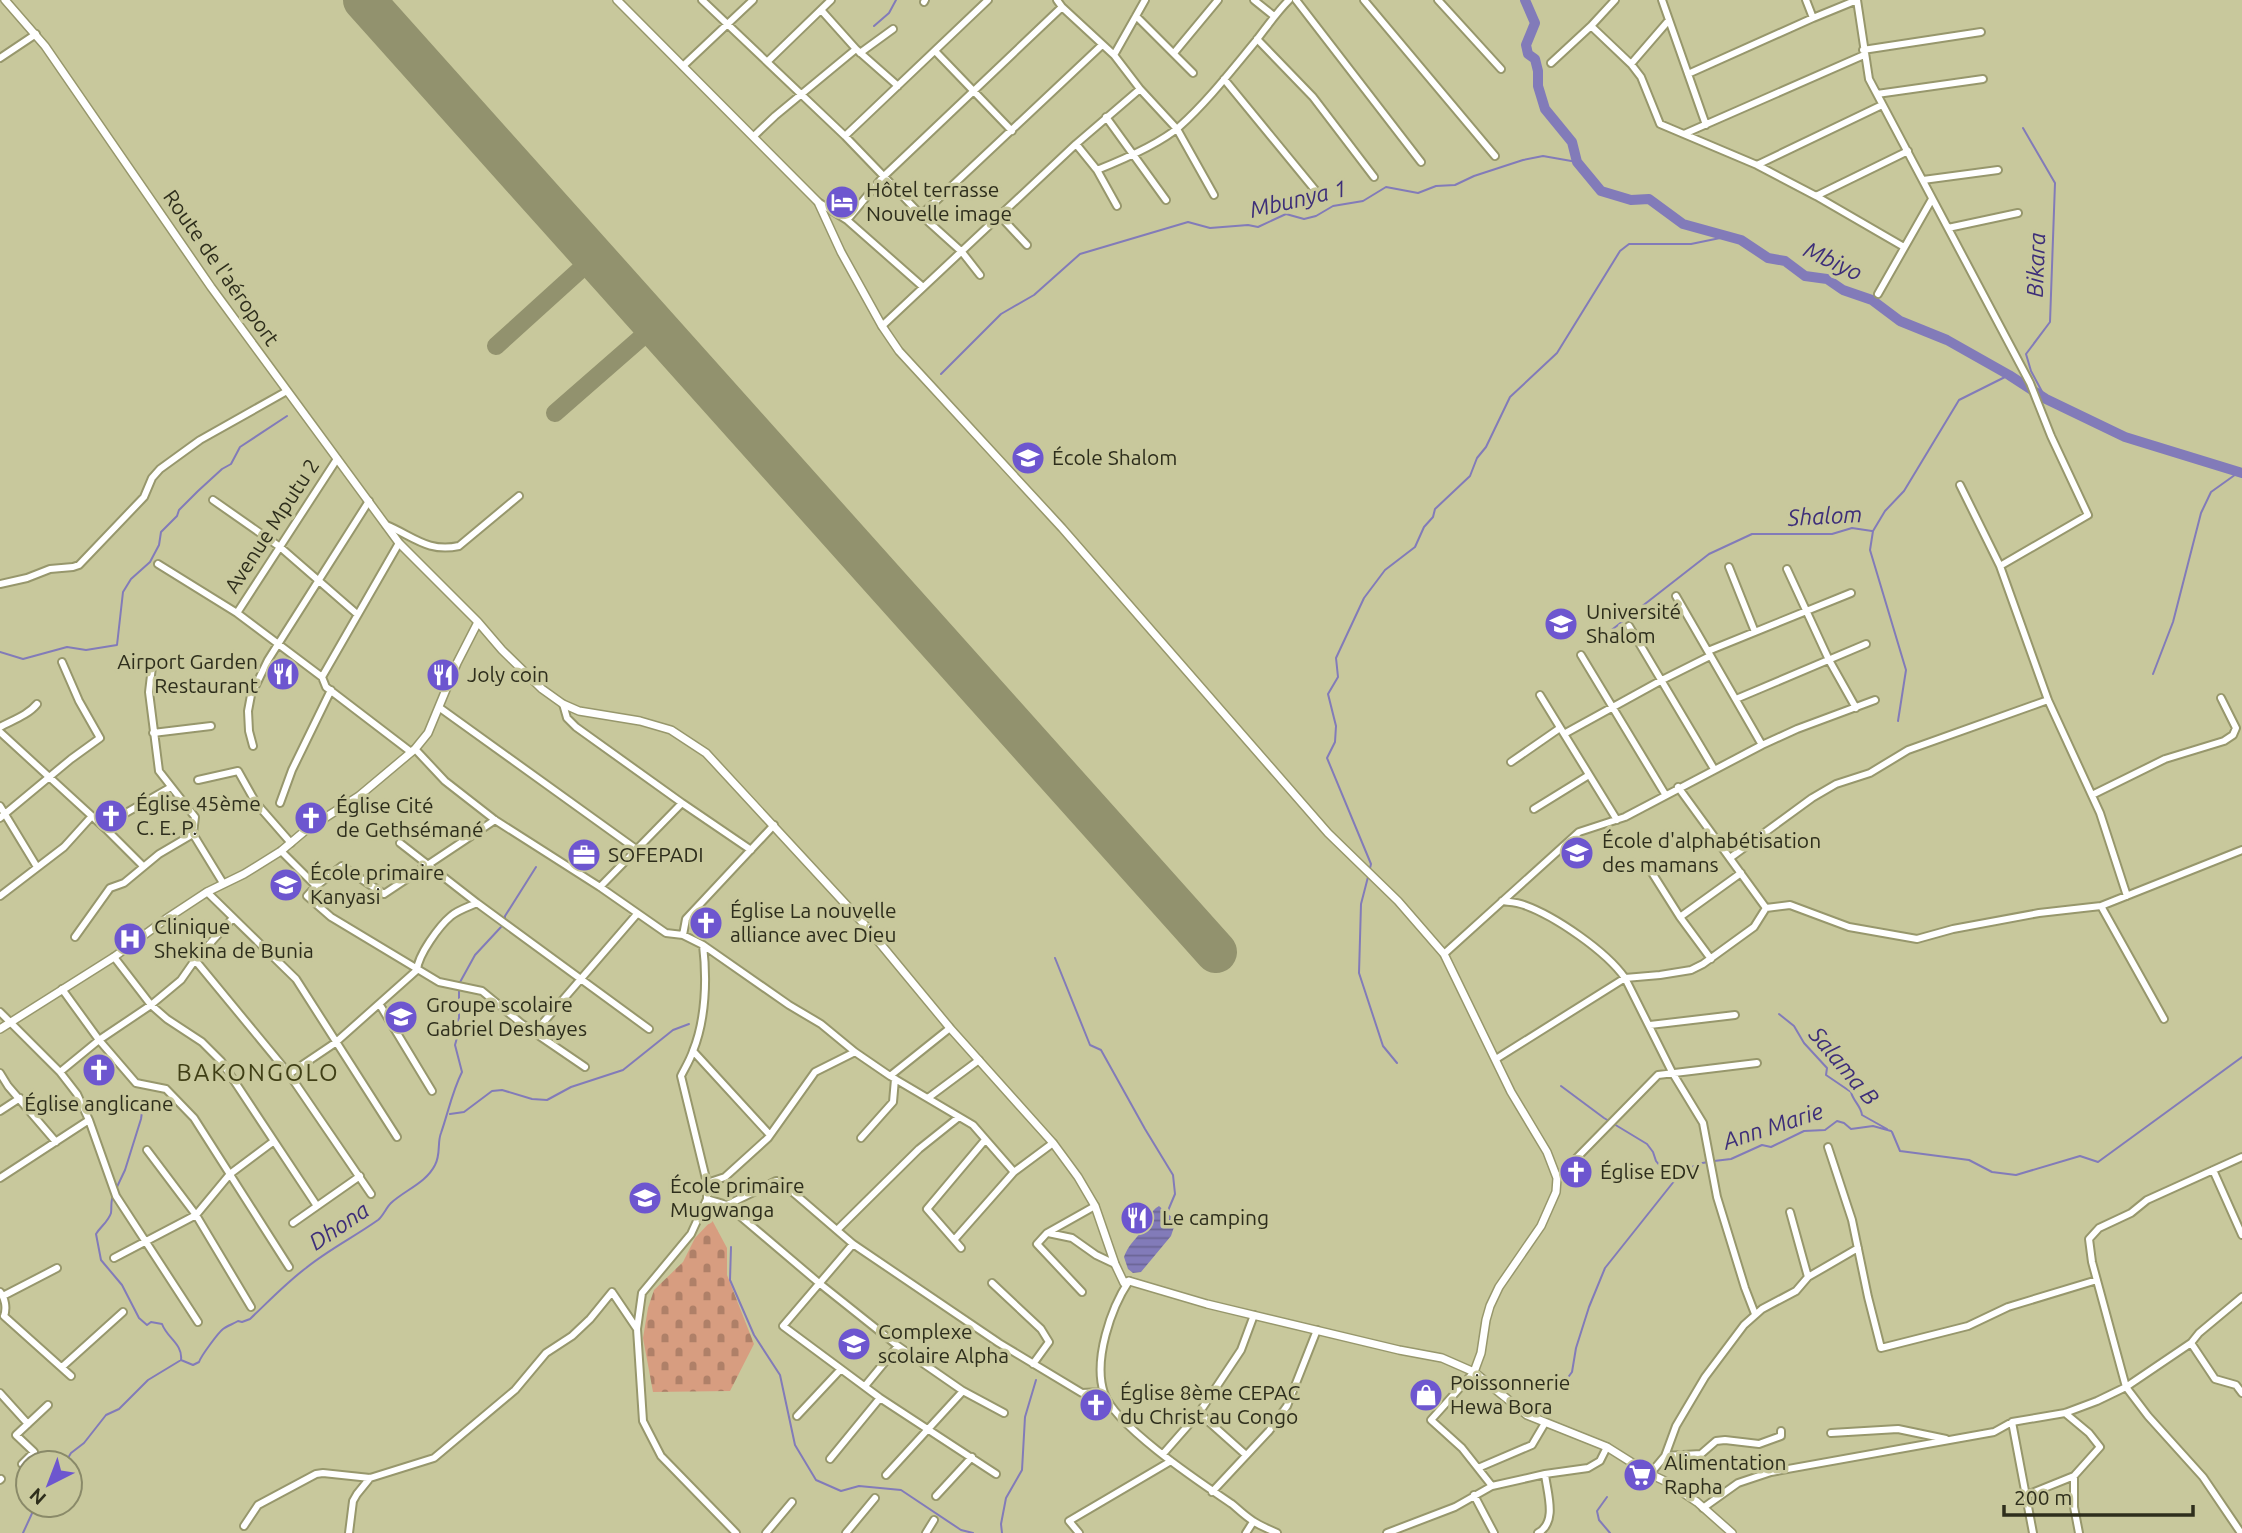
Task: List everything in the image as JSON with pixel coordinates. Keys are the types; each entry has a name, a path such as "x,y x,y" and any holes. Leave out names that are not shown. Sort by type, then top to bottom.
{"street":[{"name":"Route de l'aéroport","path":"5,0 36,34 204,278 399,543 522,670 542,689 564,704"},
{"path":"617,0 818,202 846,220 923,287"},
{"path":"702,0 845,136 921,215 962,252 980,275"},
{"path":"684,66 753,0"},
{"path":"768,61 831,0"},
{"path":"845,136 988,0"},
{"path":"1114,55 1145,0"},
{"path":"1174,53 1218,0"},
{"path":"1254,0 1274,16"},
{"path":"1097,170 1134,155 1177,129 1224,79 1289,0"},
{"path":"1296,0 1421,162"},
{"path":"1364,0 1495,156"},
{"path":"1438,0 1501,69"},
{"path":"1550,63 1615,0"},
{"path":"1662,0 1706,125"},
{"path":"1807,0 1813,18"},
{"path":"1688,74 1857,0 1869,79 2030,383 2088,515 2000,566"},
{"path":"846,220 883,177 974,92 1061,3 1114,55 1140,89 1177,129 1214,195"},
{"path":"822,11 858,51 898,86"},
{"path":"1136,16 1192,73"},
{"path":"1631,64 1669,20"},
{"path":"1591,26 1631,64 1640,77 1660,124 1757,164 1904,247"},
{"path":"754,136 800,95 892,29"},
{"path":"1684,134 1864,53 1981,32"},
{"path":"0,58 36,34"},
{"path":"1257,39 1312,97 1374,177"},
{"path":"921,215 1102,45"},
{"path":"936,52 1012,131"},
{"path":"1224,79 1320,196"},
{"path":"1877,94 1983,79"},
{"path":"882,326 1076,144 1140,89"},
{"path":"1757,164 1882,105"},
{"path":"1106,117 1166,200"},
{"path":"1076,144 1097,170 1117,206"},
{"path":"1816,196 1908,151"},
{"path":"1923,180 1998,170"},
{"path":"1878,294 1932,199"},
{"path":"818,202 841,251 882,326 899,351 1062,528 1328,833 1398,901 1444,954 1511,1092 1547,1152 1557,1178 1556,1192 1541,1226 1499,1287 1490,1306 1481,1353 1474,1372 1430,1420 1450,1435 1492,1486"},
{"path":"1948,228 2018,213"},
{"path":"1000,216 1027,245"},
{"path":"0,584 50,569 79,565 144,497 152,478 160,469 200,440 287,391"},
{"name":"Avenue Mputu 2","path":"237,612 337,459"},
{"path":"1960,485 2000,566 2048,700 2100,813 2127,896"},
{"path":"386,525 431,547 459,546 519,496"},
{"path":"213,500 280,547 357,614"},
{"path":"253,746 248,712 251,695 268,660 369,501"},
{"path":"322,677 399,543"},
{"path":"158,564 237,612 279,643 322,677 326,687 413,750 445,781 495,820 666,933 683,935 702,945 821,1024 893,1078 973,1125 1014,1172"},
{"path":"1729,567 1755,632"},
{"path":"1787,569 1829,660 1856,708"},
{"path":"1511,762 1562,731 1709,654 1755,632 1852,593"},
{"path":"1676,596 1762,745"},
{"path":"0,1029 114,957 207,892 244,874 281,851 306,830 359,796 413,750 428,733 457,663 478,622"},
{"path":"1629,625 1714,769"},
{"path":"1736,699 1866,644"},
{"path":"1581,654 1665,794"},
{"path":"3,817 48,777 100,738 79,701 62,662"},
{"path":"152,667 149,692 159,771 195,817 193,834 223,883"},
{"path":"280,803 292,770 331,691"},
{"path":"1540,695 1617,820"},
{"path":"2092,795 2165,760 2224,741 2233,735 2236,728 2221,698"},
{"path":"1444,954 1579,832 1617,820 1797,729 1875,700"},
{"path":"1730,858 1812,798 1836,784 1870,773 1908,750 2048,700"},
{"path":"37,704 30,712 18,716 0,729 143,866"},
{"path":"564,704 567,718 576,727 751,850"},
{"path":"564,704 579,710 640,720 671,730 706,753 864,924 950,1028 1053,1143 1095,1206 1124,1283 1129,1281 1254,1315 1442,1358 1474,1372 1527,1415 1607,1447 1667,1482 1732,1533"},
{"path":"440,708 636,849"},
{"path":"153,733 211,726"},
{"path":"198,780 238,771 256,803 291,843"},
{"path":"1534,809 1589,775"},
{"path":"106,828 112,821 171,787"},
{"path":"1678,787 1766,908"},
{"path":"600,887 682,803"},
{"path":"0,806 3,817 37,867"},
{"path":"0,896 64,847 92,816"},
{"path":"495,820 384,894 342,866 307,896 331,917 439,982 482,991 522,1024 584,1067"},
{"path":"683,935 685,919 774,825"},
{"path":"75,937 110,888 124,883 159,854 193,834"},
{"path":"400,843 649,1029"},
{"path":"1766,908 1790,905 1849,928 1917,939 1953,929 2039,913 2101,906 2242,850"},
{"path":"281,851 316,886"},
{"path":"1648,868 1710,959"},
{"path":"1680,917 1741,873"},
{"path":"207,892 296,979 397,1138"},
{"path":"1502,901 1522,904 1564,927 1615,965 1625,978 1672,1072 1703,1122 1717,1197 1755,1314"},
{"path":"289,1074 335,1043 380,1005 417,970 418,962 452,914 477,902"},
{"path":"2101,906 2164,1019"},
{"path":"1496,1059 1625,978 1691,970 1754,927 1766,908"},
{"path":"535,1032 637,914"},
{"path":"60,1072 181,980 195,960 233,918"},
{"path":"702,945 705,962 702,1020 693,1051 681,1076 707,1183 707,1199 691,1234 642,1293 638,1329 643,1421 661,1456 736,1533"},
{"path":"114,957 151,1005 202,1042 221,1061 317,1206"},
{"path":"195,960 289,1074 371,1194"},
{"path":"62,989 99,1040 136,1083 166,1088 194,1118 289,1267"},
{"path":"380,1005 432,1091"},
{"path":"0,1013 60,1072 76,1094 89,1120 116,1196 198,1322"},
{"path":"1650,1025 1735,1015"},
{"path":"861,1138 893,1102 893,1078 950,1028"},
{"path":"693,1051 770,1135"},
{"path":"707,1183 726,1177 770,1135 815,1072 855,1052"},
{"path":"928,1098 979,1060"},
{"path":"1557,1178 1658,1075 1757,1063"},
{"path":"0,1073 56,1142"},
{"path":"0,1111 20,1098"},
{"path":"837,1230 919,1149 959,1117"},
{"path":"0,1178 89,1120"},
{"path":"961,1248 927,1209 985,1140"},
{"path":"114,1258 195,1215 230,1174 274,1141"},
{"path":"954,1240 1014,1172 1053,1143"},
{"path":"1828,1147 1852,1220 1881,1348 1968,1326 2008,1307 2097,1280"},
{"path":"147,1150 195,1215 251,1307"},
{"path":"2241,1533 2203,1477 2148,1416 2126,1387 2097,1280 2089,1239 2099,1228 2131,1213 2147,1200 2242,1157"},
{"path":"2213,1170 2242,1235"},
{"path":"293,1223 360,1176"},
{"path":"727,1205 776,1181 781,1182 853,1244 1033,1364 1082,1393 1103,1392"},
{"path":"707,1199 727,1205 898,1346 963,1391 1004,1413"},
{"path":"1082,1292 1037,1244 1047,1233 1095,1206"},
{"path":"1790,1212 1808,1277"},
{"path":"1047,1233 1072,1238 1096,1255 1115,1264"},
{"path":"853,1244 783,1326 880,1398 996,1474"},
{"path":"1650,1474 1665,1456 1676,1426 1705,1377 1744,1325 1755,1314 1796,1291 1808,1277 1858,1248"},
{"path":"57,1268 2,1294 6,1311 2,1318 71,1376"},
{"path":"1129,1281 1116,1300 1106,1328 1100,1375 1103,1392 1111,1407 1171,1461 1253,1522 1277,1533"},
{"path":"992,1283 1041,1329 1049,1342 1033,1364"},
{"path":"244,1526 258,1505 316,1474 370,1478 434,1458 515,1390 546,1353 572,1336 612,1292 638,1329"},
{"path":"1703,1508 1738,1482 1771,1472 1994,1432 2012,1422 2065,1413 2126,1387 2191,1343 2242,1297"},
{"path":"62,1367 123,1312"},
{"path":"1163,1454 1199,1413 1241,1350 1254,1315"},
{"path":"1212,1492 1269,1431 1287,1406 1317,1330"},
{"path":"2191,1343 2215,1379 2236,1385 2242,1393"},
{"path":"865,1386 898,1346"},
{"path":"797,1416 841,1369"},
{"path":"886,1475 963,1391"},
{"path":"0,1393 28,1424"},
{"path":"830,1459 880,1398"},
{"path":"31,1449 16,1435 48,1405"},
{"path":"1199,1413 1245,1455"},
{"path":"2027,1495 2074,1476 2100,1447 2089,1433 2065,1413"},
{"path":"2012,1422 2033,1533"},
{"path":"1478,1468 1532,1445 1545,1423"},
{"path":"1831,1433 1898,1429 1951,1440"},
{"path":"1665,1456 1702,1454 1716,1441 1759,1444 1781,1436 1781,1431"},
{"path":"1387,1533 1455,1507 1492,1486 1588,1468 1600,1461 1607,1447"},
{"path":"936,1496 972,1457"},
{"path":"1079,1533 1069,1521 1171,1461"},
{"path":"1538,1533 1545,1530 1551,1519 1545,1474"},
{"path":"2074,1476 2074,1507 2079,1533"},
{"path":"349,1533 353,1501 370,1478"},
{"path":"1475,1495 1494,1533"},
{"path":"846,1533 875,1498"},
{"path":"766,1533 792,1502"},
{"path":"926,1533 934,1520"},
{"path":"1246,1533 1253,1522"}],"green space":[{"path":"712,1220 727,1248 727,1275 754,1344 730,1391 653,1392 643,1338 654,1290 683,1262 695,1238"}],"shaded area":[{"path":"1159,1206 1176,1221 1171,1236 1141,1272 1133,1273 1128,1269 1124,1257 1151,1213"}],"waterway":[{"path":"874,26 889,13 896,0"},
{"name":"Mbiyo","path":"1525,0 1535,23 1526,45 1528,54 1535,59 1538,86 1545,109 1572,142 1577,162 1601,191 1631,200 1649,199 1683,224 1741,240 1768,258 1785,261 1805,276 1827,279 1843,290 1872,300 1900,321 1947,340 2046,399 2125,437 2242,473"},
{"name":"Bikara","path":"2023,128 2055,183 2050,322 2026,354 2031,371 2046,399"},
{"name":"Mbunya 1","path":"941,374 1001,314 1034,295 1080,254 1188,222 1210,228 1248,225 1258,227 1286,214 1304,219 1316,216 1333,206 1363,201 1386,187 1418,193 1436,186 1455,185 1474,176 1543,156 1577,162"},
{"path":"1370,868 1371,864 1327,758 1335,742 1336,726 1328,694 1338,677 1336,658 1364,598 1385,570 1415,547 1435,509 1470,476 1510,397 1557,353 1620,251 1629,244 1691,244 1725,237"},
{"name":"Shalom","path":"1898,721 1906,670 1870,550 1873,531 1885,511 1904,491 1959,400 2009,375"},
{"path":"0,652 23,659 67,647 86,650 117,645 123,592 131,579 150,562 159,545 161,532 198,491 231,464 240,447 287,416"},
{"path":"2153,674 2173,622 2201,513 2211,492 2239,472"},
{"name":"Shalom","path":"1600,639 1709,554 1752,534 1832,534 1852,528 1872,531"},
{"name":"Dhona","path":"505,920 536,867"},
{"path":"1368,877 1361,904 1359,973 1383,1046 1397,1063"},
{"name":"Dhona","path":"459,984 475,955 501,927"},
{"path":"1055,958 1090,1045 1101,1050 1173,1175 1175,1194 1167,1213"},
{"name":"Dhona","path":"76,1449 106,1415 119,1409 148,1380 181,1360 193,1365 199,1362 223,1329 238,1321 250,1319 284,1286 323,1255 378,1220 391,1203 421,1182 431,1171 437,1161 440,1137 462,1072 455,1045 458,1034 459,990"},
{"name":"Salama B","path":"1779,1014 1794,1026 1804,1043 1827,1068 1826,1075 1851,1092 1862,1115 1887,1129"},
{"path":"450,1114 464,1112 492,1091 502,1090 532,1099 547,1100 571,1087 623,1070 673,1030 689,1024"},
{"name":"Ann Marie","path":"1892,1132 1900,1151 1969,1160 1992,1172 2016,1175 2080,1156 2098,1162 2242,1057"},
{"path":"1561,1086 1604,1118 1647,1144 1672,1181"},
{"path":"116,1189 125,1170 147,1101"},
{"name":"Ann Marie","path":"1714,1161 1731,1159 1762,1145 1771,1147 1804,1131 1825,1130 1837,1121 1851,1129 1873,1126 1891,1131"},
{"name":"Ann Marie","path":"1558,1391 1572,1372 1576,1348 1589,1307 1605,1268 1679,1175 1697,1164 1708,1162"},
{"path":"114,1194 110,1216 96,1234 101,1260 122,1285 139,1318 147,1325 151,1322 162,1324 180,1350 181,1360"},
{"path":"731,1247 730,1280 754,1335 780,1375 795,1445 816,1480 841,1491 859,1486 901,1490 961,1530 973,1533"},
{"path":"1002,1533 1006,1498 1022,1470 1025,1417 1036,1380"},
{"path":"1607,1497 1597,1511 1599,1520 1610,1533"},
{"name":"Dhona","path":"23,1533 29,1519"}],"taxiway":[{"path":"496,346 581,269 586,260 586,249"},
{"path":"642,337 646,316"},
{"path":"555,413 642,337 654,333 663,335"}],"runway":[{"path":"364,0 1216,952"}],"place":[{"name":"Hôtel terrasse Nouvelle image","path":"842,202"},
{"name":"École Shalom","path":"1028,458"},
{"name":"Université Shalom","path":"1561,624"},
{"name":"Airport Garden Restaurant","path":"283,674"},
{"name":"Joly coin","path":"443,675"},
{"name":"Église 45ème C. E. P.","path":"111,816"},
{"name":"Église Cité de Gethsémané","path":"311,818"},
{"name":"École d'alphabétisation des mamans","path":"1577,853"},
{"name":"SOFEPADI","path":"584,855"},
{"name":"École primaire Kanyasi","path":"286,885"},
{"name":"Église La nouvelle alliance avec Dieu","path":"706,923"},
{"name":"Clinique Shekina de Bunia","path":"130,939"},
{"name":"Groupe scolaire Gabriel Deshayes","path":"401,1017"},
{"name":"Église anglicane","path":"99,1070"},
{"name":"Église EDV","path":"1576,1172"},
{"name":"École primaire Mugwanga","path":"645,1198"},
{"name":"Le camping","path":"1137,1218"},
{"name":"Complexe scolaire Alpha","path":"854,1344"},
{"name":"Poissonnerie Hewa Bora","path":"1426,1395"},
{"name":"Église 8ème CEPAC du Christ au Congo","path":"1096,1405"},
{"name":"Alimentation Rapha","path":"1640,1475"}],"district":[{"name":"BAKONGOLO","path":"258,1073"}]}
